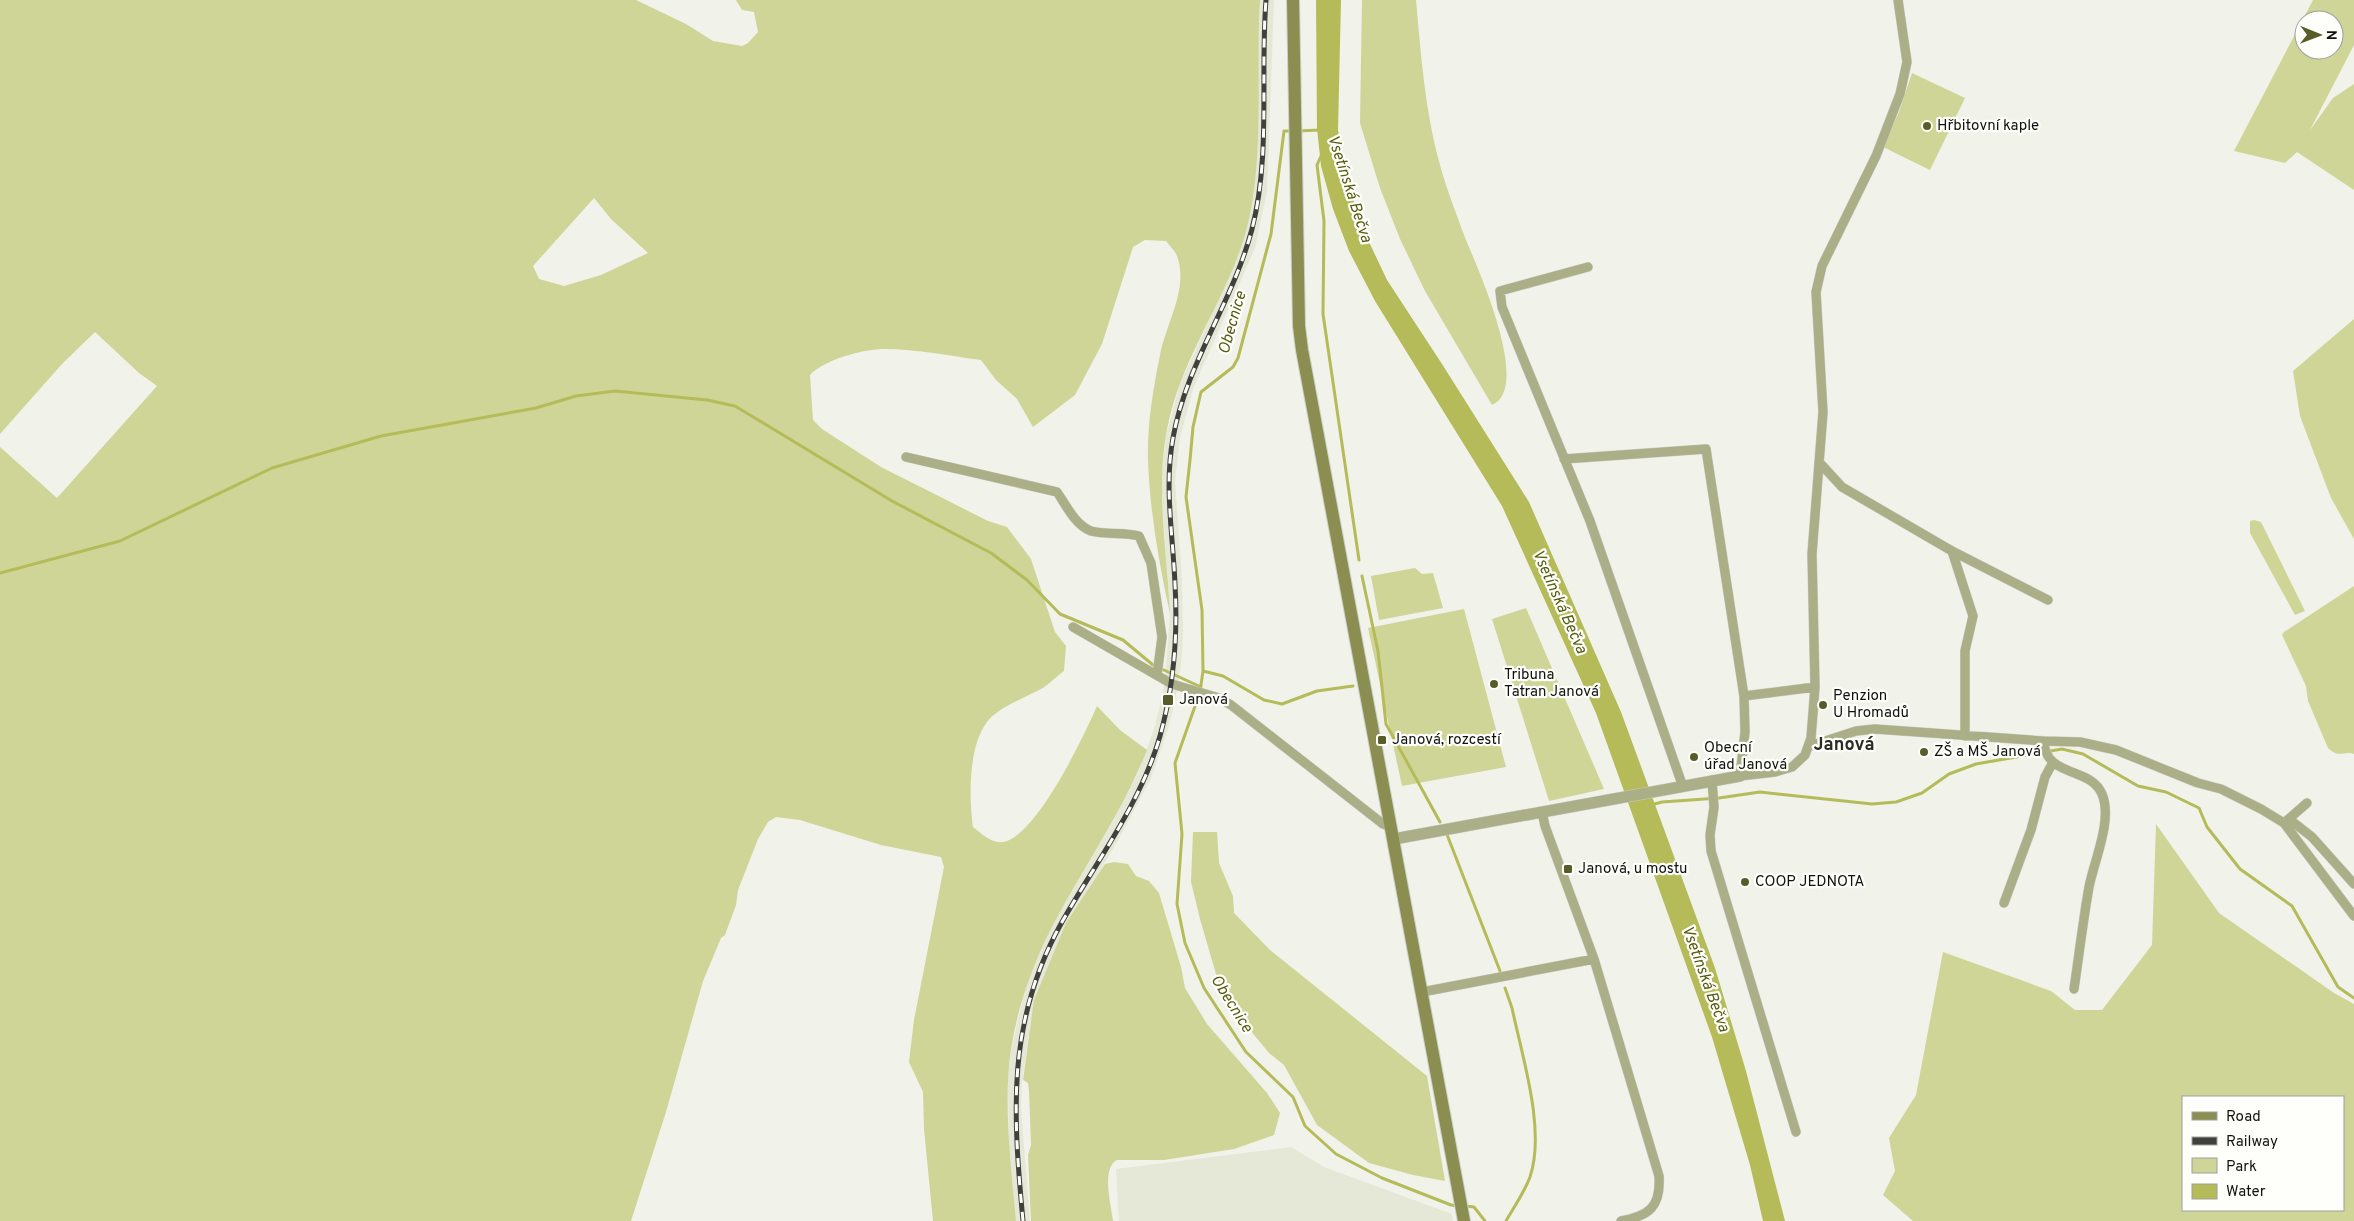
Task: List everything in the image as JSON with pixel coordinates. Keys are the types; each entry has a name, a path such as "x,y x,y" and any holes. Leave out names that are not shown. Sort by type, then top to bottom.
{"main road":[{"path":"1293,0 1302,350 1464,1217"}],"street":[{"path":"1073,627 1172,684 1219,698 1232,705 1393,833 1546,812 1712,780 1775,772 1792,767 1802,759 1810,746 1815,687 1812,554 1823,412 1816,292 1822,266 1876,156 1900,94 1907,62 1898,0"},
{"path":"1588,266 1500,291 1502,307 1590,521 1679,787"},
{"path":"1564,459 1706,449 1744,696 1745,732 1740,776"},
{"path":"906,457 1056,492 1073,516 1092,531 1139,536 1151,563 1162,637 1157,676"},
{"path":"1819,462 1842,487 1952,551 2048,600"},
{"path":"1952,551 1973,616 1965,651 1965,736"},
{"path":"1744,696 1815,687"},
{"path":"1810,746 1846,733 1868,729 2044,744 2080,742 2116,750 2198,783 2220,789 2286,821 2312,837 2354,884"},
{"path":"2004,903 2031,830 2050,761 2044,744"},
{"path":"2050,761 2084,777 2101,792 2104,805 2105,820 2089,888 2074,989"},
{"path":"1712,780 1714,807 1710,835 1711,851 1796,1132"},
{"path":"2286,821 2307,803"},
{"path":"1546,812 1545,826 1594,959 1659,1176 1657,1199 1650,1212 1636,1218 1620,1221"},
{"path":"2286,821 2354,916"},
{"path":"1422,992 1594,959"}],"shaded area":[{"path":"1260,0 1274,0 1267,191 1255,248 1193,389 1180,438 1175,481 1182,581 1183,638 1175,701 1168,729 1151,778 1120,837 1066,929 1031,1021 1022,1081 1021,1109 1030,1221 1016,1221 1009,1146 1008,1080 1011,1050 1023,999 1031,973 1054,922 1108,830 1138,773 1155,726 1165,683 1170,614 1161,481 1166,436 1180,384 1227,281 1249,219 1256,155"},
{"path":"1291,1147 1324,1167 1452,1214 1453,1221 1119,1221 1116,1169"}],"green space":[{"path":"0,0 636,0 686,24 713,41 742,46 748,43 758,32 754,12 742,10 736,0 1260,0 1258,138 1254,193 1249,219 1233,268 1179,387 1166,437 1162,487 1170,614 1156,538 1148,461 1155,381 1180,281 1180,268 1177,256 1166,241 1145,240 1133,247 1102,344 1075,395 1033,427 1017,399 996,380 981,360 909,350 876,349 845,356 825,364 810,375 813,420 822,429 881,467 988,521 1007,527 1031,559 1055,632 1066,646 1064,671 1043,688 998,712 987,722 981,732 976,745 971,773 973,827 991,840 1003,842 1016,836 1030,823 1058,783 1097,706 1120,730 1147,750 1127,795 1045,941 1022,1000 1013,1040 1008,1081 1011,1169 1016,1221 933,1221 924,1129 923,1092 909,1062 914,1020 944,867 941,857 881,845 800,820 776,817 768,822 758,839 738,890 736,905 725,935 721,938 703,981 666,1112 631,1221 0,1221 0,447 57,498 157,386 139,373 95,332 62,364 0,434","holes":["594,198 611,219 648,253 601,275 564,286 539,279 533,266"]},
{"path":"1362,0 1416,0 1424,83 1435,145 1452,203 1490,300 1505,353 1506,376 1503,394 1492,405 1425,291 1400,239 1380,188 1360,123"},
{"path":"2313,0 2354,0 2354,45 2310,130 2333,98 2354,84 2354,190 2297,152 2285,163 2234,151 2294,36 2294,60 2344,60 2344,10 2308,10"},
{"path":"1912,73 1965,98 1930,170 1883,147 1899,112"},
{"path":"2354,319 2354,539 2331,498 2300,416 2293,371"},
{"path":"2250,521 2261,522 2305,611 2295,615 2250,533"},
{"path":"1415,568 1422,574 1433,573 1443,608 1379,620 1371,576"},
{"path":"2354,586 2354,754 2338,754 2328,748 2308,701 2306,686 2282,635"},
{"path":"1526,608 1604,789 1549,801 1492,619"},
{"path":"1464,609 1506,767 1402,786 1368,628"},
{"path":"2156,824 2219,913 2334,993 2354,1004 2354,1221 1913,1221 1883,1195 1895,1171 1889,1138 1916,1095 1943,952 2051,991 2075,1010 2102,1010 2152,945"},
{"path":"1193,832 1217,832 1219,863 1233,896 1234,913 1270,950 1427,1076 1445,1181 1413,1175 1369,1163 1317,1125 1284,1065 1269,1053 1241,1019 1218,981 1191,882"},
{"path":"1114,862 1128,864 1136,876 1149,881 1159,893 1181,967 1185,988 1207,1024 1267,1093 1280,1113 1274,1135 1234,1149 1164,1160 1117,1160 1112,1164 1108,1179 1113,1221 1031,1221 1028,1155 1031,1145 1029,1091 1028,1083 1023,1080 1034,1000 1066,923 1105,864"}],"water":[{"name":"Vsetínská Bečva","path":"1316,0 1341,0 1338,130 1344,168 1361,225 1387,280 1529,502 1621,712 1715,968 1746,1071 1785,1221 1763,1221 1750,1165 1712,1037 1596,713 1502,506 1375,301 1349,251 1333,209 1321,166 1317,128"}],"waterway":[{"name":"Obecnice","path":"1297,131 1321,130"},
{"name":"Obecnice","path":"1291,131 1284,131 1271,234 1238,358 1233,367 1201,392 1193,427 1186,497 1202,610 1203,671 1200,692 1175,763 1182,834 1177,904 1185,943 1204,988 1246,1052 1293,1097 1305,1126 1336,1154 1382,1178 1451,1205 1459,1206"},
{"name":"Vsetínská Bečva","path":"1322,154 1317,165 1324,221 1323,314 1359,560"},
{"path":"0,573 120,541 272,468 381,436 536,408 576,396 615,391 707,400 735,406 892,501 991,553 1027,580 1060,614 1123,640 1153,665 1201,687"},
{"path":"1362,576 1378,651 1386,724 1440,822"},
{"name":"Obecnice","path":"1203,671 1223,676 1264,700 1282,704 1317,691 1353,686"},
{"path":"1651,805 1662,802 1719,798 1760,792 1872,804 1896,802 1922,793 1949,774 1976,764 2062,749 2083,754 2138,786 2166,792 2199,808 2207,827 2240,869 2292,906 2338,987 2354,998"},
{"path":"1446,832 1500,971"},
{"path":"1505,988 1512,1008 1531,1093 1535,1138 1534,1158 1530,1177 1506,1221"},
{"name":"Obecnice","path":"1465,1206 1474,1207 1485,1221"}],"railway":[{"path":"1023,1221 1016,1105 1022,1032 1031,996 1044,959 1062,922 1117,832 1141,785 1152,761 1169,698 1174,661 1176,623 1169,493 1170,456 1179,411 1188,384 1244,256 1258,201 1263,144 1266,0"}],"place":[{"name":"Hřbitovní kaple","path":"1927,126"},
{"name":"Tribuna Tatran Janová","path":"1494,684"},
{"name":"Janová","path":"1168,700"},
{"name":"Penzion U Hromadů","path":"1823,705"},
{"name":"Janová, rozcestí","path":"1382,740"},
{"name":"ZŠ a MŠ Janová","path":"1924,752"},
{"name":"Obecní úřad Janová","path":"1694,757"},
{"name":"Janová, u mostu","path":"1568,869"},
{"name":"COOP JEDNOTA","path":"1745,882"}],"district":[{"name":"Janová","path":"1844,745"}]}
